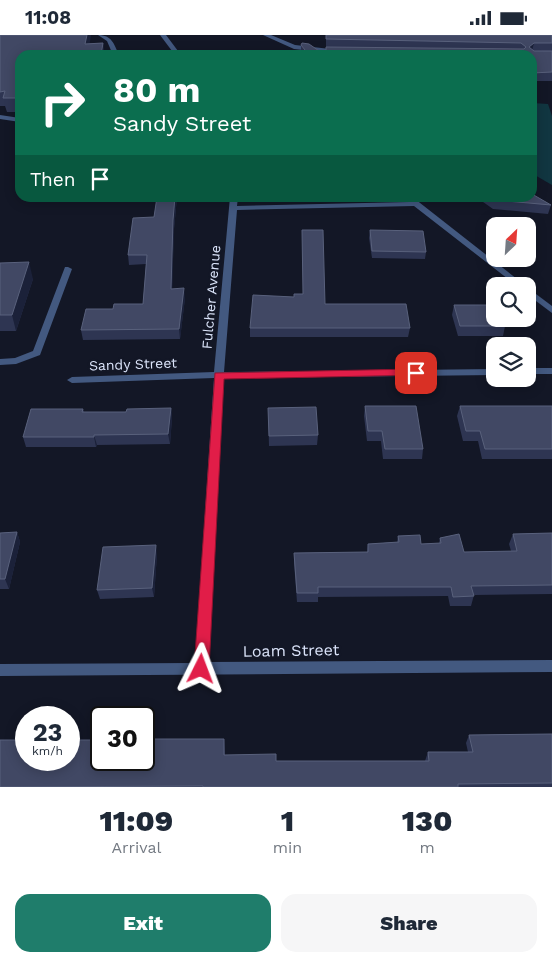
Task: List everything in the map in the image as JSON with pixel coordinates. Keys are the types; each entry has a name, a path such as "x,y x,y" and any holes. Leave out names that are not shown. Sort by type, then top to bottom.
{"street":[{"path":"101,35 109,40 114,50"},
{"path":"162,35 174,50"},
{"path":"266,35 294,47 319,50"},
{"path":"0,117 15,119"},
{"path":"414,202 510,277"},
{"path":"233,203 416,204"},
{"name":"Fulcher Avenue","path":"201,669 219,375 233,203"},
{"path":"0,362 16,361 37,353 68,269"},
{"path":"536,297 552,310"},
{"name":"Sandy Street","path":"72,380 219,375 486,371"},
{"path":"536,371 552,371"},
{"name":"Loam Street","path":"0,671 552,665"}],"water":[{"path":"537,103 548,104 552,116 552,185 537,176"}],"building":[{"path":"0,35 87,35 85,44 103,43 102,50 15,50 15,98 3,98 5,91 0,92"},
{"path":"326,35 552,35 552,43 534,43 529,47 533,50 326,50 326,47 524,49 526,47 521,43 326,39"},
{"path":"302,43 309,44 318,50 305,50 301,45"},
{"path":"537,51 552,51 552,72 537,73"},
{"path":"537,197 551,205 517,202 537,202"},
{"path":"156,202 175,202 171,289 184,288 179,329 81,330 86,309 113,309 114,304 143,304 147,255 128,255 133,218 154,217"},
{"path":"302,230 323,230 325,304 406,304 410,328 250,328 253,295 294,297 294,294 303,294"},
{"path":"370,230 423,231 426,252 372,251"},
{"path":"29,262 12,315 0,315 0,263"},
{"path":"454,305 486,305 486,326 460,326"},
{"path":"365,406 416,406 423,449 385,449 382,431 368,431"},
{"path":"460,406 552,406 552,449 485,449 480,431 466,431"},
{"path":"316,407 318,435 269,436 268,408"},
{"path":"171,408 168,434 23,437 31,409 83,409 82,412 126,412 127,409"},
{"path":"17,532 5,579 0,579 0,533"},
{"path":"552,533 552,585 471,586 474,596 453,597 451,587 318,587 318,593 297,593 294,553 368,552 368,544 399,542 398,536 420,535 421,544 441,543 440,538 459,534 464,552 517,551 513,534"},
{"path":"156,545 152,588 97,590 103,547"},
{"path":"552,734 552,783 458,784 458,787 0,787 0,740 15,740 15,771 80,771 80,740 90,740 90,771 155,771 155,739 224,739 224,755 276,754 276,761 429,761 428,752 473,752 469,735"}],"route":[{"path":"201,669 219,375 416,373"}]}
